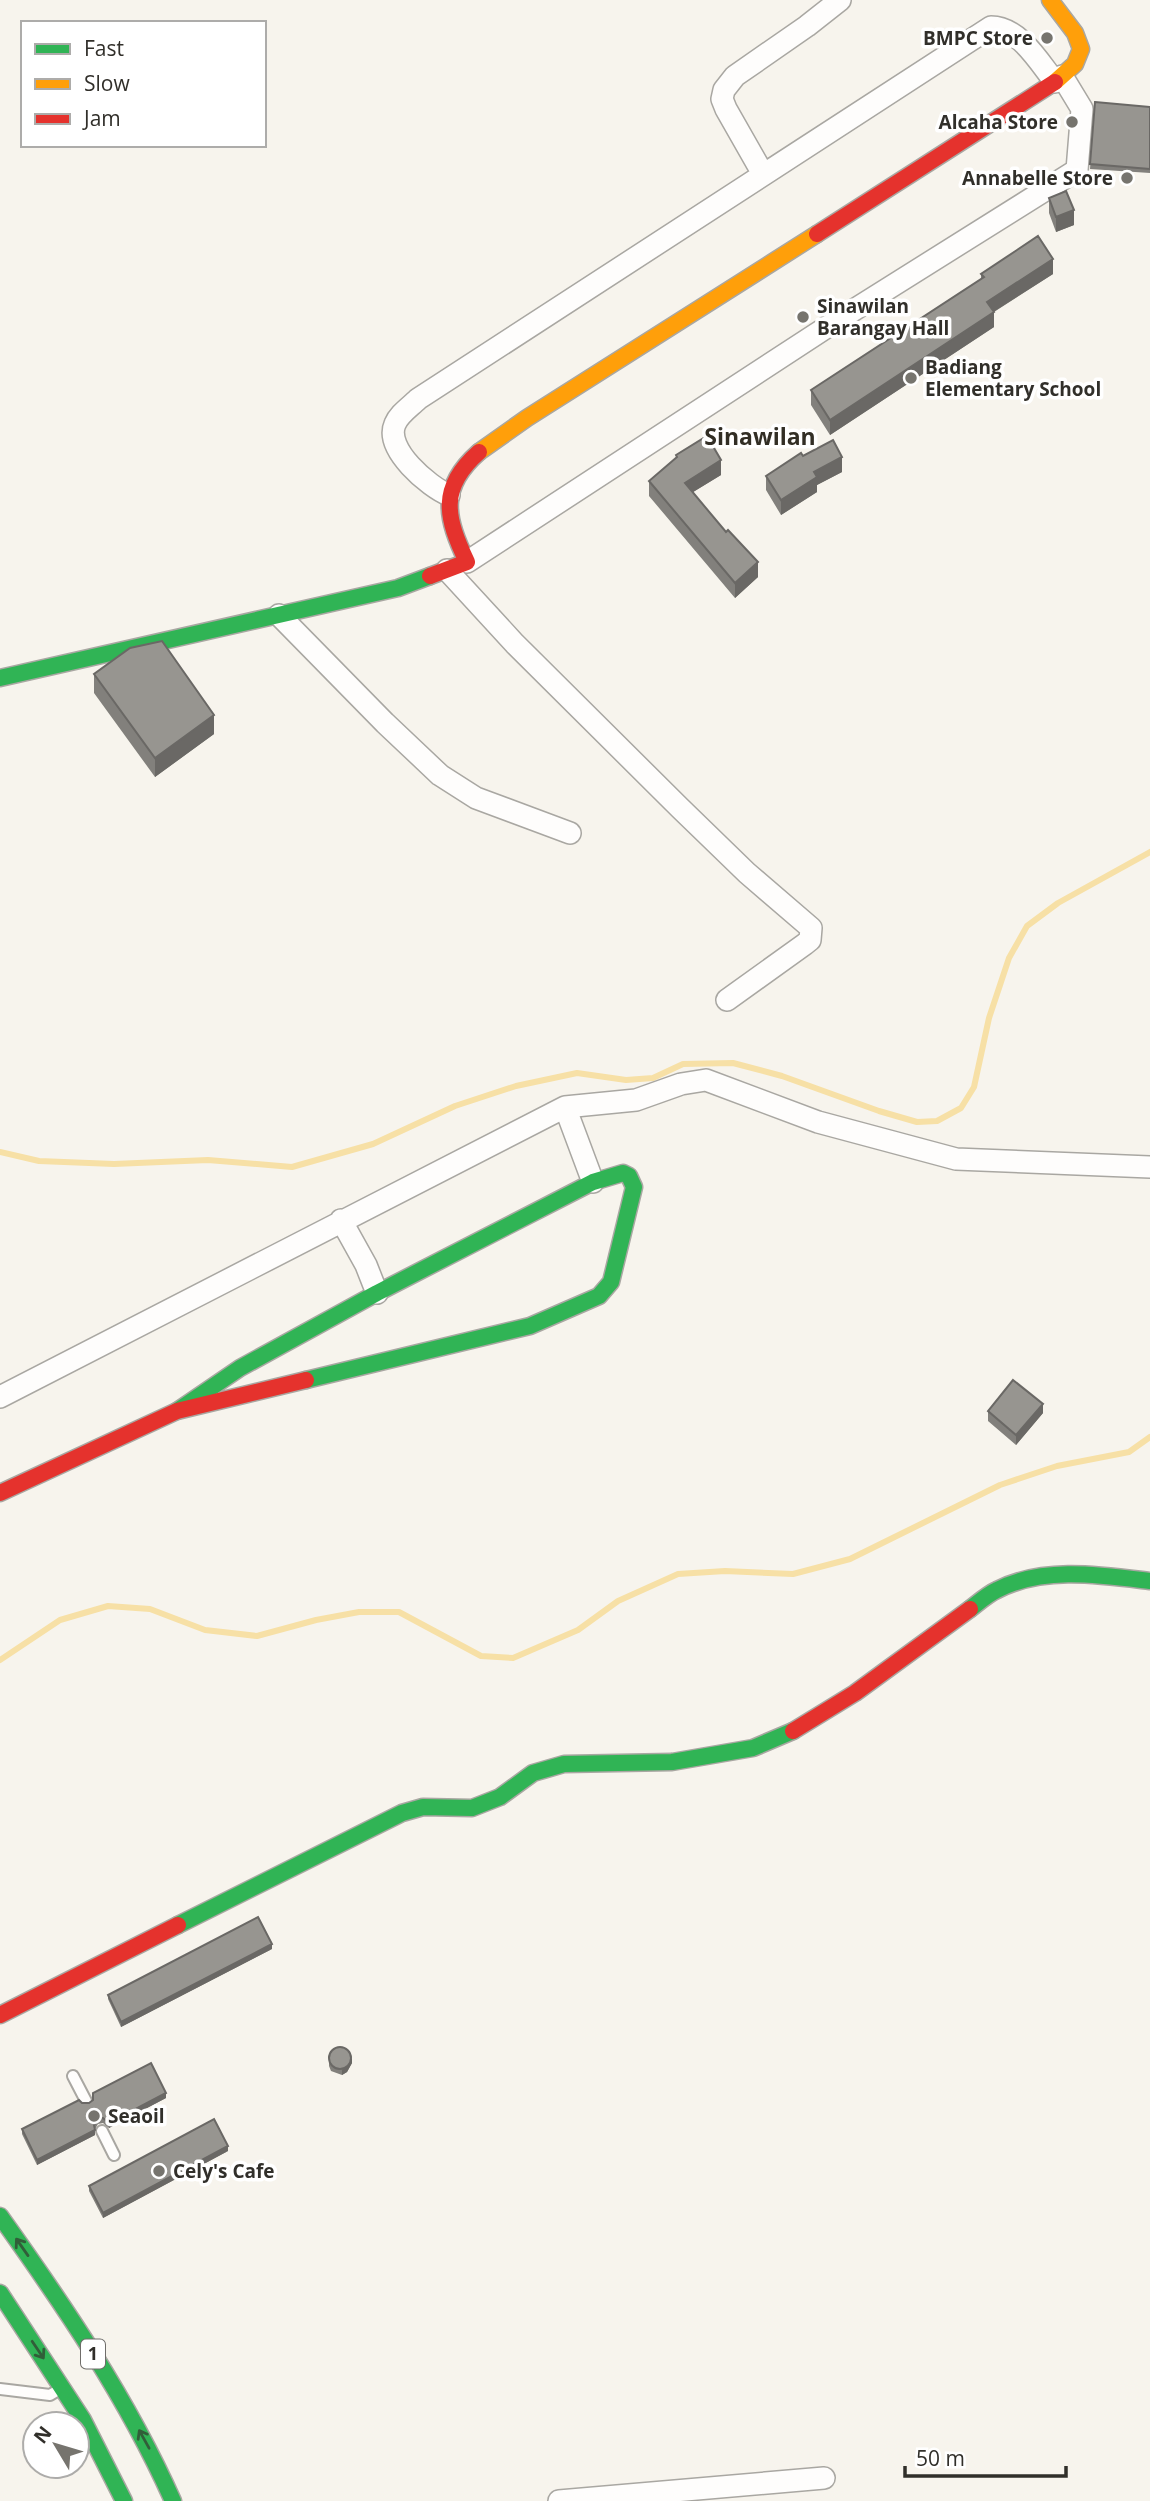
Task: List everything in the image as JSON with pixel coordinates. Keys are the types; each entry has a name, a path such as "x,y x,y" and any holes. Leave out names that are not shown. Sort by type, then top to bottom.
{"main road":[{"path":"0,678 398,588 467,562 454,533 449,514 449,495 468,462 484,447 1058,79 1075,64 1081,49 1075,33 1051,0"},
{"path":"0,1493 177,1411 240,1368 377,1293 593,1182 623,1173 629,1176 634,1187 611,1282 599,1296 530,1326 177,1411"},
{"path":"0,2015 108,1958 256,1888 402,1813 423,1807 472,1808 500,1797 533,1773 564,1764 672,1762 715,1756 753,1748 794,1731 855,1693 996,1590 1013,1582 1070,1573 1150,1581"},
{"name":"1","path":"0,2216 125,2404 155,2459 173,2501"},
{"name":"1","path":"0,2293 89,2429 116,2479 124,2501"}],"street":[{"path":"763,174 726,109 722,99 724,90 734,76 840,0"},
{"path":"449,495 436,490 425,481 397,447 394,425 418,399 991,27 1001,27 1011,32 1058,79 1082,109 1077,170 818,332 467,562"},
{"path":"447,570 515,644 680,808 747,873 811,928 810,940 727,1000"},
{"path":"279,615 440,775 477,798 570,833"},
{"path":"0,1397 565,1107 636,1100 681,1084 706,1080 818,1122 956,1159 1150,1167"},
{"path":"565,1107 593,1182"},
{"path":"341,1220 366,1265 377,1293"},
{"path":"559,2501 824,2478"}],"lane":[{"path":"74,2076 86,2101"},
{"path":"102,2131 114,2155"},
{"path":"0,2389 50,2395 63,2388"}],"building":[{"path":"1095,102 1150,107 1150,169 1090,164"},
{"path":"1066,191 1074,210 1056,217 1049,198"},
{"path":"1038,236 1053,259 987,302 994,312 830,420 811,390 984,277 981,274"},
{"path":"707,436 721,460 685,483 726,532 728,530 758,562 735,583 649,481 677,457 676,455"},
{"path":"833,440 842,457 814,472 817,477 781,500 766,476 801,453 803,456"},
{"path":"162,641 214,715 155,758 94,674 130,648"},
{"path":"1013,1380 1043,1404 1016,1435 988,1411"},
{"path":"258,1917 272,1944 121,2022 108,1995"},
{"path":"340,2047 348,2050 351,2058 348,2066 340,2069 332,2066 329,2058 332,2050"},
{"name":"Seaoil","path":"151,2063 166,2093 109,2123 103,2118 98,2119 94,2125 95,2130 37,2160 22,2129 79,2100 89,2103 93,2100 93,2093"},
{"path":"214,2119 228,2146 103,2213 89,2186"}],"waterway":[{"path":"0,1152 39,1161 114,1164 208,1160 292,1167 373,1144 455,1106 516,1086 577,1073 626,1080 653,1078 683,1064 733,1063 782,1076 917,1122 937,1121 961,1108 974,1087 989,1018 1009,958 1027,926 1058,903 1150,852"},
{"path":"0,1660 60,1620 108,1606 150,1609 205,1630 257,1636 359,1612 399,1612 481,1656 513,1658 578,1630 618,1601 678,1574 725,1571 793,1574 850,1559 1000,1485 1057,1466 1129,1452 1150,1437"}],"traffic: fast":[{"path":"0,678 398,588 430,576"},
{"path":"177,1411 240,1368 377,1293 593,1182 623,1173 629,1176 634,1187 611,1282 599,1296 530,1326 306,1380"},
{"path":"970,1609 997,1590 1033,1578 1072,1574 1150,1581"},
{"path":"178,1925 402,1813 423,1807 472,1808 500,1797 533,1773 564,1764 672,1762 753,1748 793,1731"},
{"path":"0,2216 94,2354 136,2426 173,2501"},
{"path":"0,2293 83,2420 124,2501"}],"traffic: slow":[{"path":"1050,0 1075,33 1081,49 1075,64 1055,82"},
{"path":"479,452 527,418 817,234"}],"traffic: jam":[{"path":"817,234 1055,82"},
{"path":"430,576 467,562 454,531 450,504 457,478 479,452"},
{"path":"0,1493 177,1411 306,1380"},
{"path":"793,1731 855,1693 970,1609"},
{"path":"0,2015 178,1925"}],"place":[{"name":"BMPC Store","path":"1047,38"},
{"name":"Alcaha Store","path":"1072,122"},
{"name":"Annabelle Store","path":"1127,178"},
{"name":"Sinawilan Barangay Hall","path":"803,317"},
{"name":"Badiang Elementary School","path":"911,378"},
{"name":"Seaoil","path":"94,2116"},
{"name":"Cely's Cafe","path":"159,2171"}],"district":[{"name":"Sinawilan","path":"760,437"}]}
